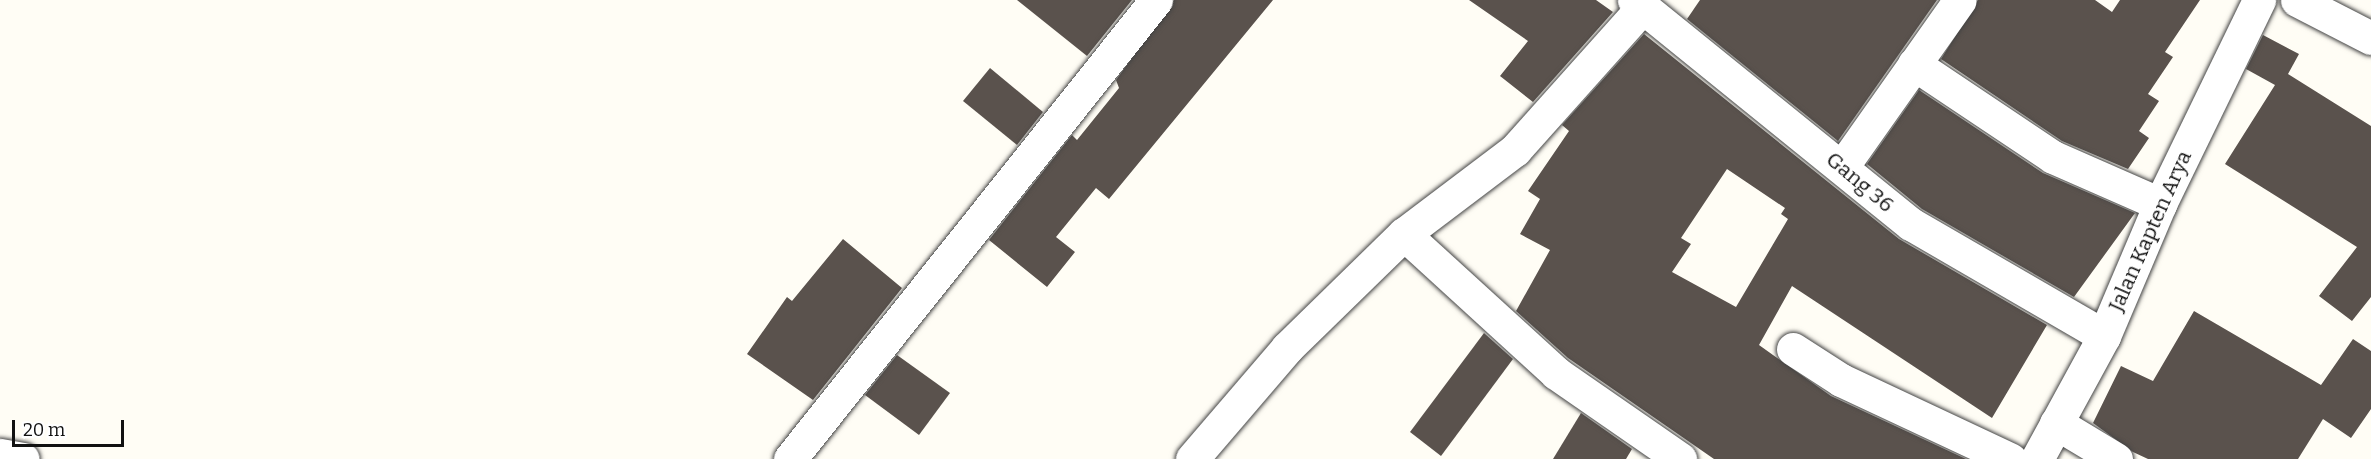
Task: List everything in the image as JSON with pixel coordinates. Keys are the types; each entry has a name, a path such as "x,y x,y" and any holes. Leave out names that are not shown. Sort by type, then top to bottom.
{"street":[{"path":"790,459 1156,0"},
{"path":"1842,167 1960,0"},
{"name":"Jalan Kapten Arya","path":"2037,459 2104,336 2160,204 2259,0"},
{"path":"2297,0 2371,38"},
{"path":"1192,459 1287,348 1404,234 1515,150 1638,4"},
{"name":"Gang 36","path":"1638,4 1911,224 2104,336"},
{"path":"1914,64 2053,157 2160,204"},
{"path":"1404,234 1556,373 1680,459"},
{"path":"1793,349 1841,380 2010,459"},
{"path":"2056,423 2116,459"},
{"path":"0,455 23,459"}],"building":[{"path":"1017,0 1132,0 1087,56"},
{"path":"1174,0 1273,0 1109,199 1096,188 1056,237 1075,252 1047,287 989,240 1072,135 1077,140 1119,88 1116,80"},
{"path":"1469,0 1596,0 1613,12 1533,102 1500,76 1528,41"},
{"path":"1700,0 1937,0 1838,141 1687,19"},
{"path":"1978,0 2095,0 2112,12 2120,0 2200,0 2165,52 2173,57 2148,94 2159,101 2139,131 2149,138 2128,169 2062,141 1941,59"},
{"path":"1644,34 1899,239 2047,325 1992,418 1792,286 1759,345 1831,396 1966,459 1714,459 1568,358 1516,311 1550,250 1520,234 1540,199 1528,191 1569,131 1562,125","holes":["1727,169 1785,208 1781,214 1788,219 1736,307 1672,272 1691,244 1681,238"]},
{"path":"2263,35 2299,54 2288,74 2371,126 2371,297 2352,321 2319,296 2357,247 2225,164 2275,85 2246,69"},
{"path":"990,68 1043,112 1017,145 963,101"},
{"path":"1919,90 2043,173 2135,213 2074,297 1922,209 1867,164"},
{"path":"843,239 902,288 813,400 747,354 787,297 792,301"},
{"path":"2194,311 2321,385 2353,339 2371,351 2371,409 2351,438 2323,419 2298,459 2148,459 2133,452 2093,423 2121,366 2153,381"},
{"path":"1484,333 1513,359 1441,456 1410,432"},
{"path":"897,355 950,393 919,435 865,395"},
{"path":"1581,413 1632,449 1626,459 1553,459"}]}
